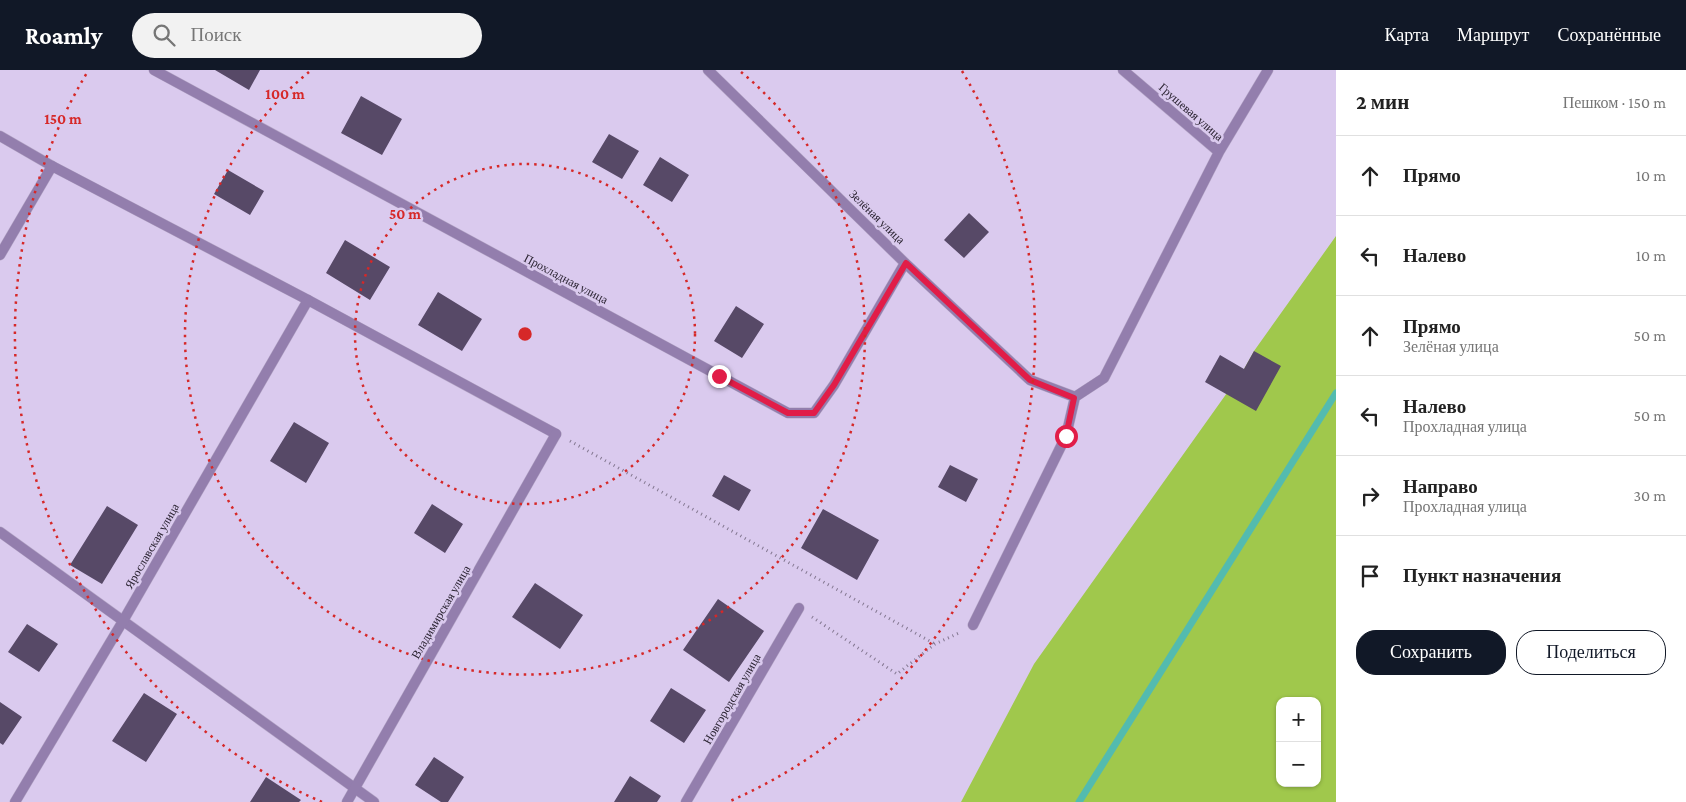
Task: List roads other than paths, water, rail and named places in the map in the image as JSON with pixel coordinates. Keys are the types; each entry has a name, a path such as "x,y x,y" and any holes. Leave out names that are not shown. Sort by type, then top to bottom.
{"street":[{"name":"Прохладная улица","path":"154,70 788,413 814,413 834,385 906,263"},
{"name":"Зелёная улица","path":"708,70 906,263 1030,380 1074,398"},
{"name":"Грушевая улица","path":"1123,70 1219,152"},
{"path":"973,626 1066,436 1074,398 1104,378 1219,152 1268,70"},
{"path":"0,136 52,166 308,300"},
{"path":"0,255 52,166"},
{"name":"Владимирская улица","path":"308,300 556,434 347,802"},
{"name":"Ярославская улица","path":"16,802 308,300"},
{"path":"0,532 374,802"},
{"name":"Новгородская улица","path":"686,802 799,608"}],"waterway":[{"path":"1079,802 1336,393"}]}
